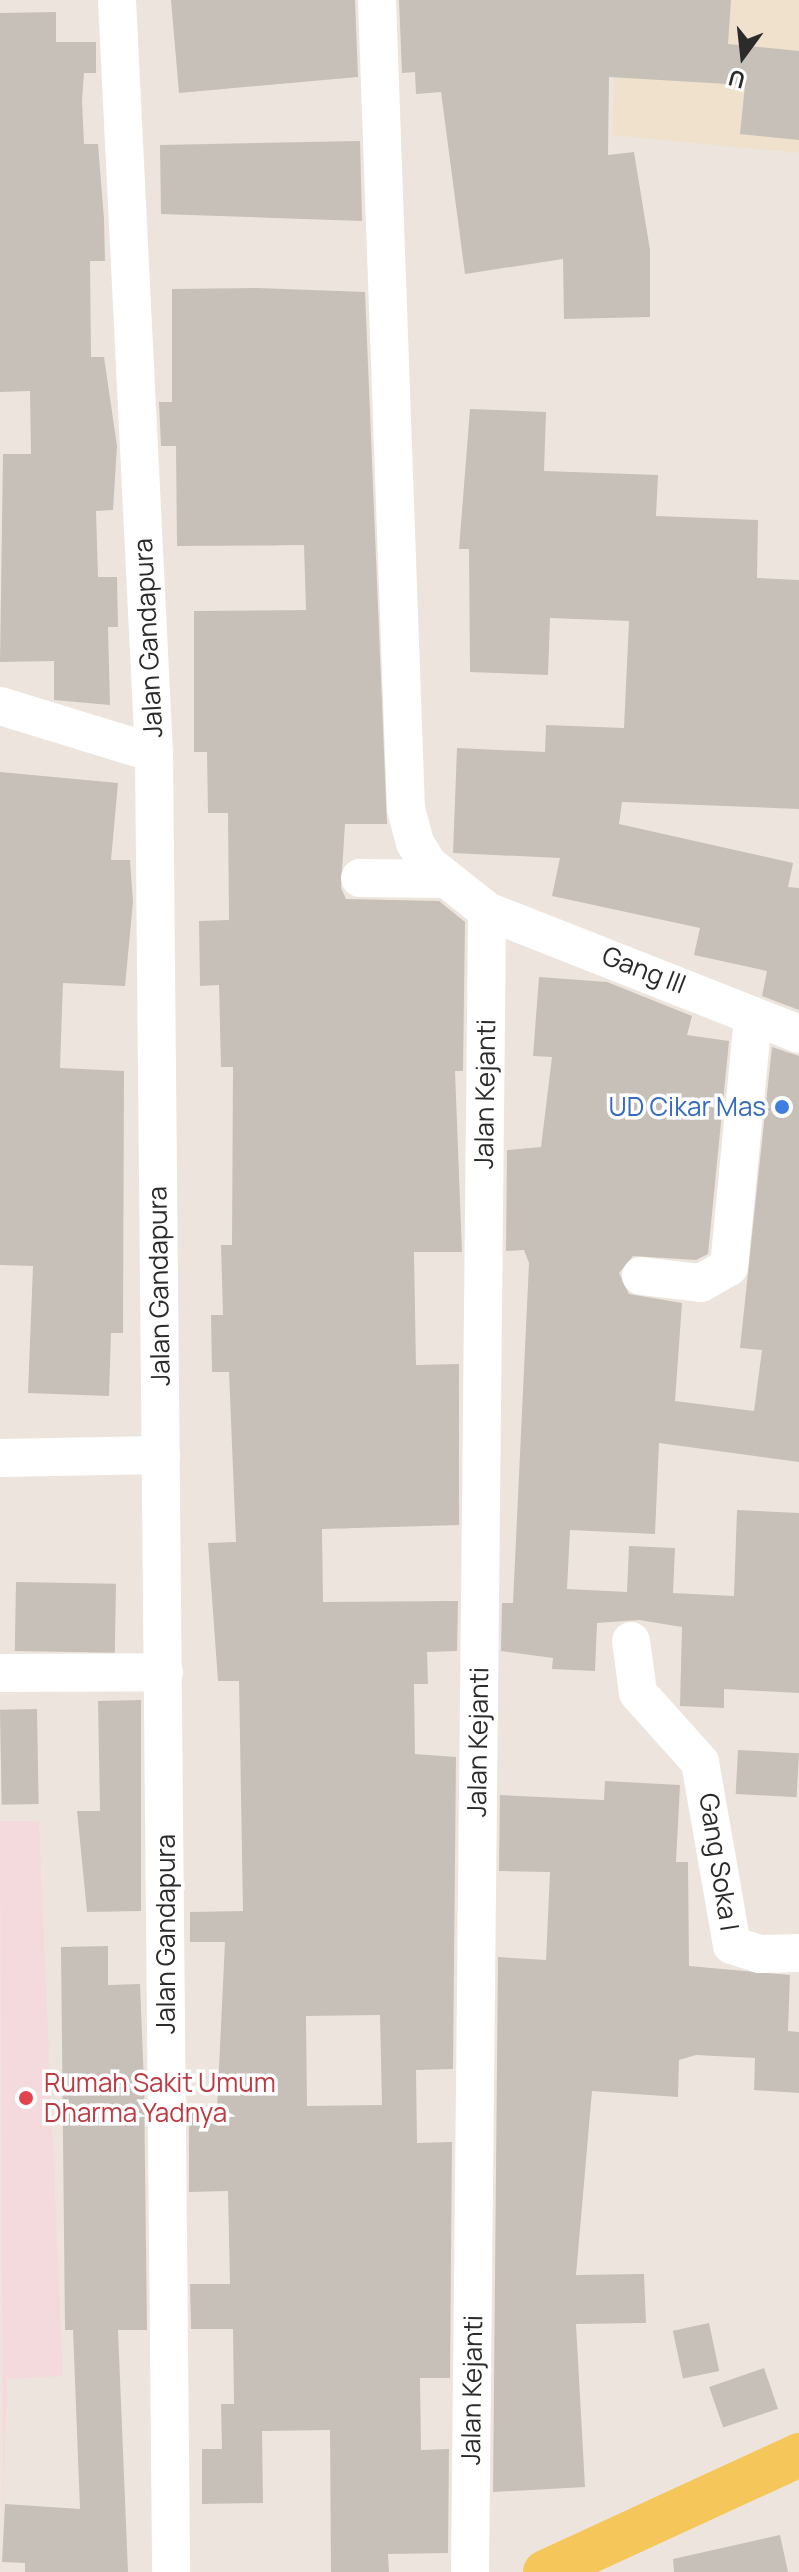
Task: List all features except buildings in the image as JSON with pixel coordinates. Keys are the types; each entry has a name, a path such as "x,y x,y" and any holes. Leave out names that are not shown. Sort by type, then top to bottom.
{"main road":[{"path":"545,2572 799,2455"}],"street":[{"name":"Jalan Gandapura","path":"117,0 154,753 171,2572"},
{"name":"Gang III","path":"377,0 406,809 415,843 446,879 487,911 799,1034"},
{"path":"0,706 154,753"},
{"path":"360,878 446,879"},
{"name":"Jalan Kejanti","path":"470,2572 487,911"},
{"path":"641,1276 701,1283 729,1267 753,1016"},
{"path":"0,1458 161,1455"},
{"name":"Gang Soka I","path":"631,1641 638,1693 700,1762 732,1945 751,1953 799,1953"},
{"path":"0,1673 164,1672"}],"shaded area":[{"path":"617,0 799,0 799,153 612,135"},
{"name":"Rumah Sakit Umum Dharma Yadnya","path":"0,1821 39,1821 63,2376 7,2379 3,2530"}],"place":[{"name":"UD Cikar Mas","path":"782,1107"},
{"name":"Rumah Sakit Umum Dharma Yadnya","path":"26,2098"}]}
